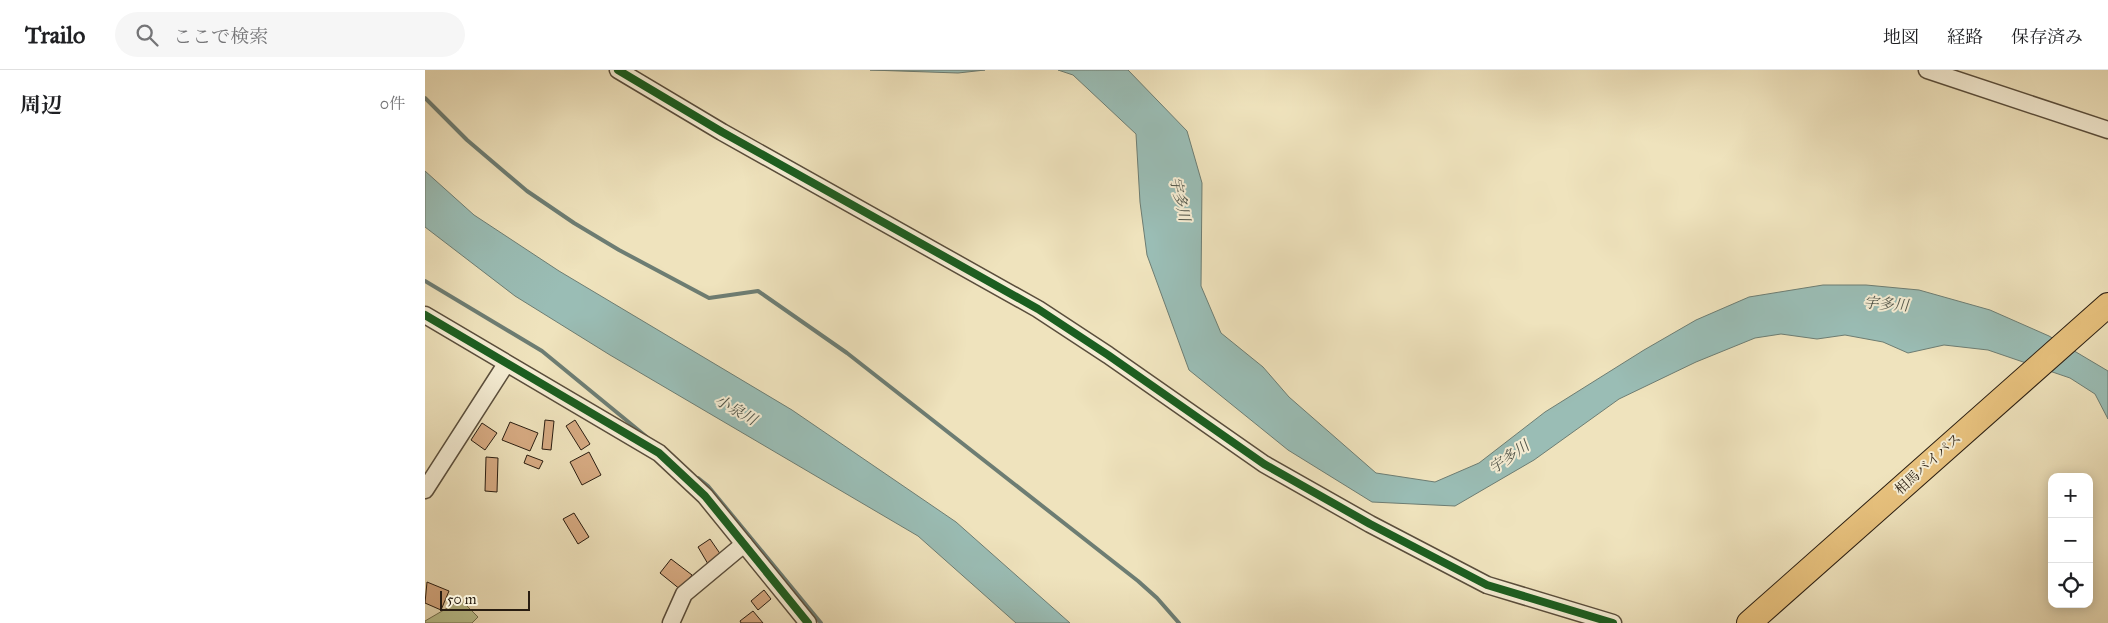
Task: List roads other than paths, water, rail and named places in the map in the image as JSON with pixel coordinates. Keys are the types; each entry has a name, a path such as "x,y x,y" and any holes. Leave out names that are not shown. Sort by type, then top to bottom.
{"highway":[{"name":"相馬バイパス","path":"1749,623 2108,305"}],"street":[{"path":"618,70 748,147 1038,310 1108,355 1264,464 1370,524 1487,585 1613,623"},
{"path":"1927,70 2108,130"},
{"path":"425,315 659,453 705,496 808,623"},
{"path":"425,490 506,364"},
{"path":"671,623 684,594 743,544"}],"water":[{"path":"870,70 985,70 958,73"},
{"name":"宇多川","path":"1058,70 1128,70 1187,131 1202,183 1201,286 1221,333 1263,367 1289,397 1376,473 1435,482 1479,463 1545,412 1696,320 1749,297 1823,285 1866,285 1919,290 1990,310 2049,336 2108,371 2108,419 2095,394 2070,378 1988,350 1944,345 1908,353 1883,342 1845,335 1817,339 1781,334 1755,338 1696,362 1619,399 1534,460 1455,506 1372,502 1288,450 1189,370 1147,255 1140,202 1136,134 1073,75"},
{"name":"小泉川","path":"425,171 474,215 559,271 792,410 956,522 1070,623 1016,623 918,536 610,355 515,296 425,227"}],"waterway":[{"path":"425,98 467,140 527,191 574,223 619,250 709,298 758,291 847,353 1138,581 1157,598 1179,623"},
{"path":"425,281 542,351 648,438"},
{"path":"698,478 708,486 821,623"}]}
